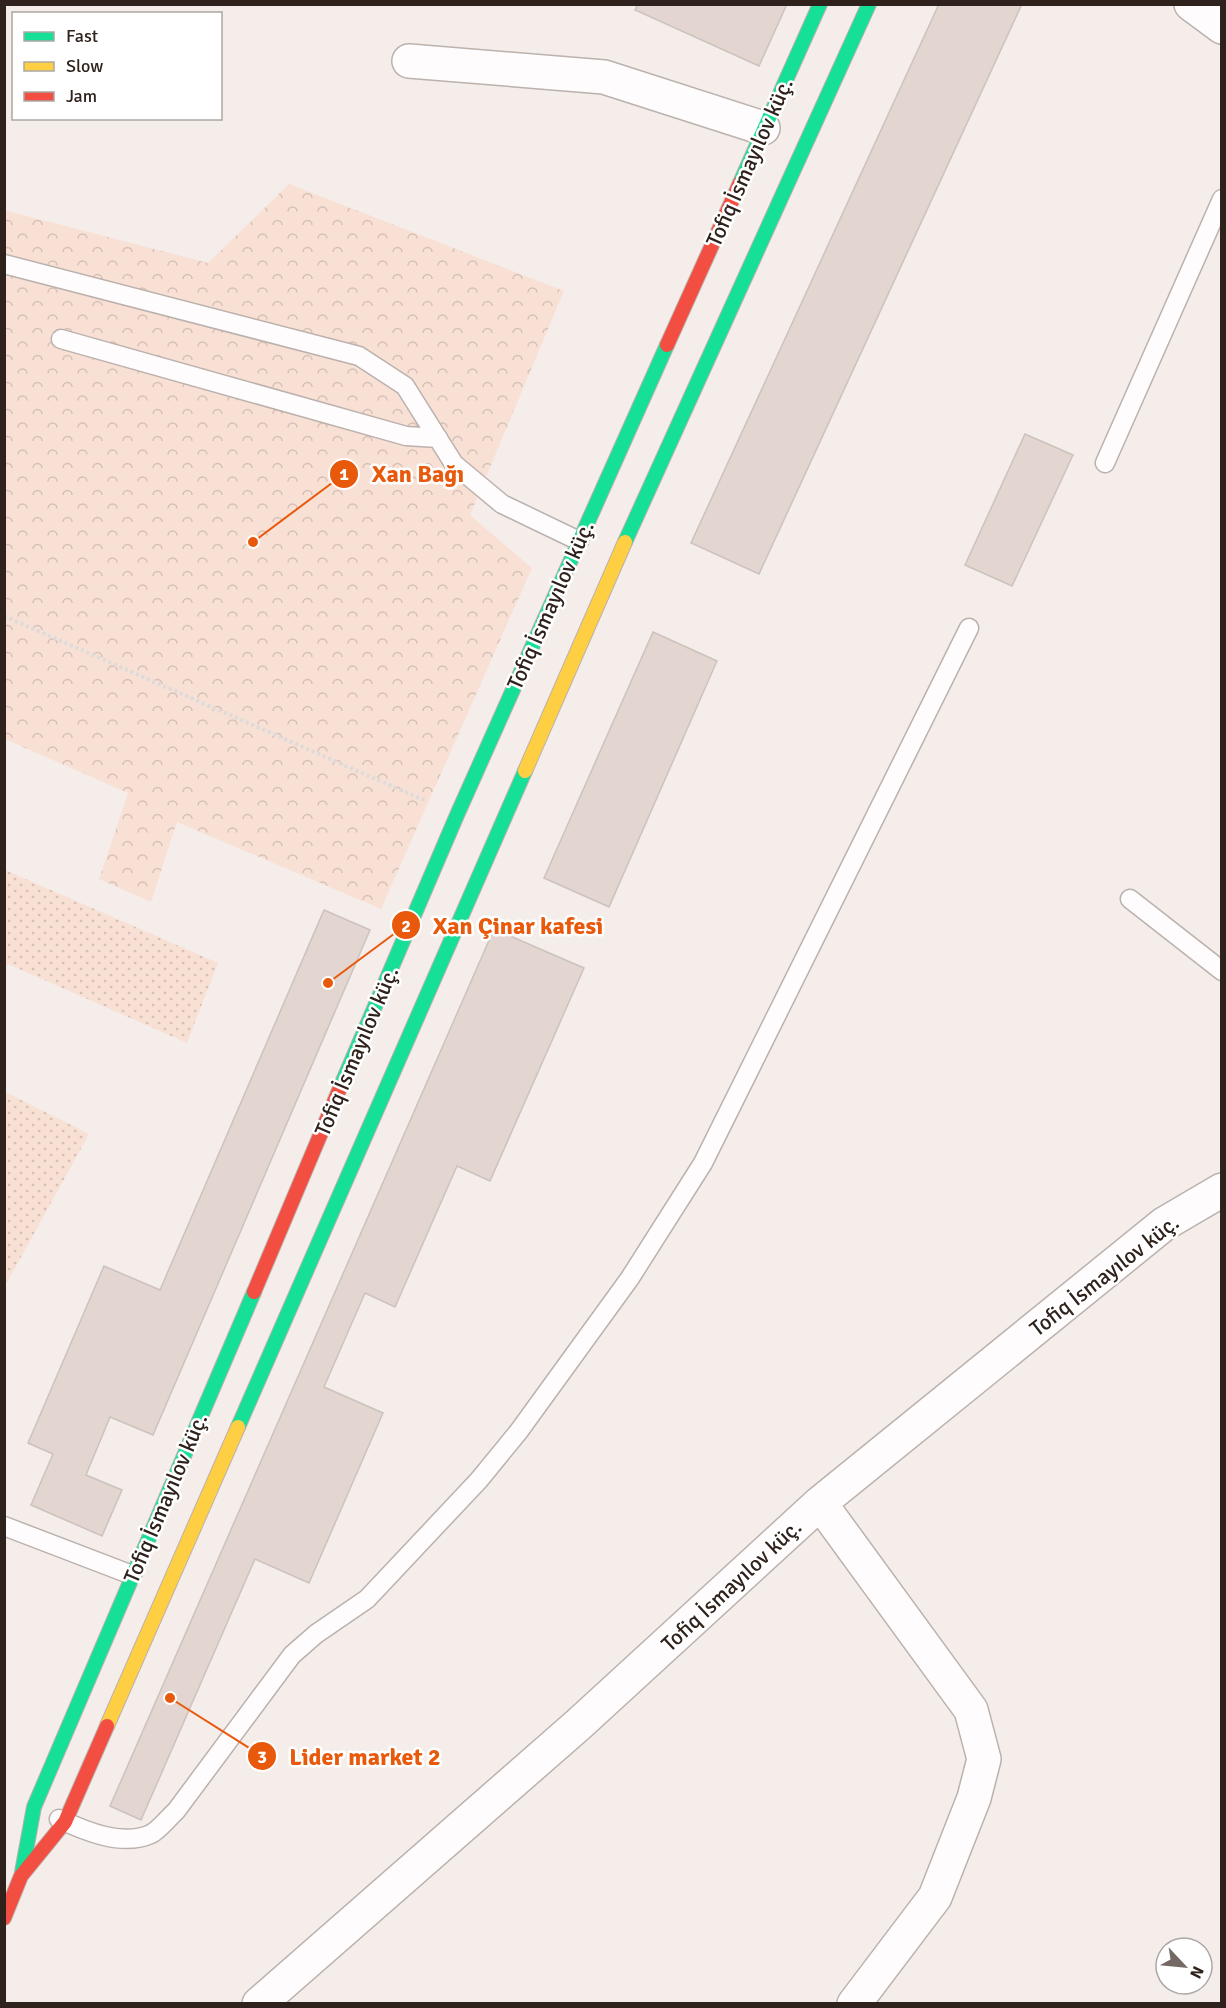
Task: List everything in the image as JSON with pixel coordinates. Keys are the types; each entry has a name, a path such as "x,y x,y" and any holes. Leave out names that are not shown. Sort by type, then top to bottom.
{"main road":[{"name":"Tofiq İsmayılov küç.","path":"13,1873 34,1807 457,815 820,4"},
{"path":"4,1918 13,1873 65,1822 692,392 869,4"}],"street":[{"path":"1191,4 1221,27"},
{"path":"409,61 604,77 763,128"},
{"name":"Tofiq İsmayılov küç.","path":"263,2002 579,1724 820,1503 1164,1224 1221,1190"},
{"path":"820,1503 971,1710 984,1760 974,1798 935,1897 854,2004"}],"lane":[{"path":"1105,463 1221,199"},
{"path":"4,264 359,356 405,386 454,464 502,504 579,541"},
{"path":"61,339 406,436 438,438"},
{"path":"34,1807 65,1822 101,1835 129,1839 152,1833 176,1811 292,1655 316,1634 367,1599 392,1575 479,1480 519,1431 630,1278 703,1162 969,628"},
{"path":"1130,899 1221,971"},
{"path":"4,1526 132,1575"}],"path":[{"path":"4,616 457,815"}],"green space":[{"path":"289,184 564,291 470,515 532,568 381,909 177,822 151,902 99,879 128,793 5,739 4,210 208,263"},
{"path":"5,870 218,963 187,1043 8,964 5,969"},
{"path":"5,1092 89,1134 5,1286"}],"building":[{"path":"638,4 787,4 759,66 635,10"},
{"path":"939,4 1022,4 759,574 691,543"},
{"path":"1025,434 1073,455 1012,586 965,565"},
{"path":"653,632 717,661 609,907 544,878"},
{"path":"324,910 370,930 153,1435 110,1417 86,1475 122,1490 102,1536 31,1505 53,1454 28,1443 104,1266 160,1290"},
{"path":"494,929 584,968 490,1181 457,1166 395,1307 365,1293 324,1387 383,1413 309,1583 255,1559 141,1820 110,1806"}],"traffic: fast":[{"path":"740,183 820,4"},
{"path":"625,542 869,4"},
{"path":"340,1088 457,815 667,345"},
{"path":"238,1427 525,771"},
{"path":"22,1872 34,1807 254,1292"}],"traffic: slow":[{"path":"525,771 625,542"},
{"path":"107,1726 238,1427"}],"traffic: jam":[{"path":"667,345 740,183"},
{"path":"254,1292 340,1088"},
{"path":"4,1918 21,1876 65,1822 107,1726"}],"place":[{"name":"Xan Bağı","path":"253,542"},
{"name":"Xan Çinar kafesi","path":"328,983"},
{"name":"Lider market 2","path":"170,1698"}]}
